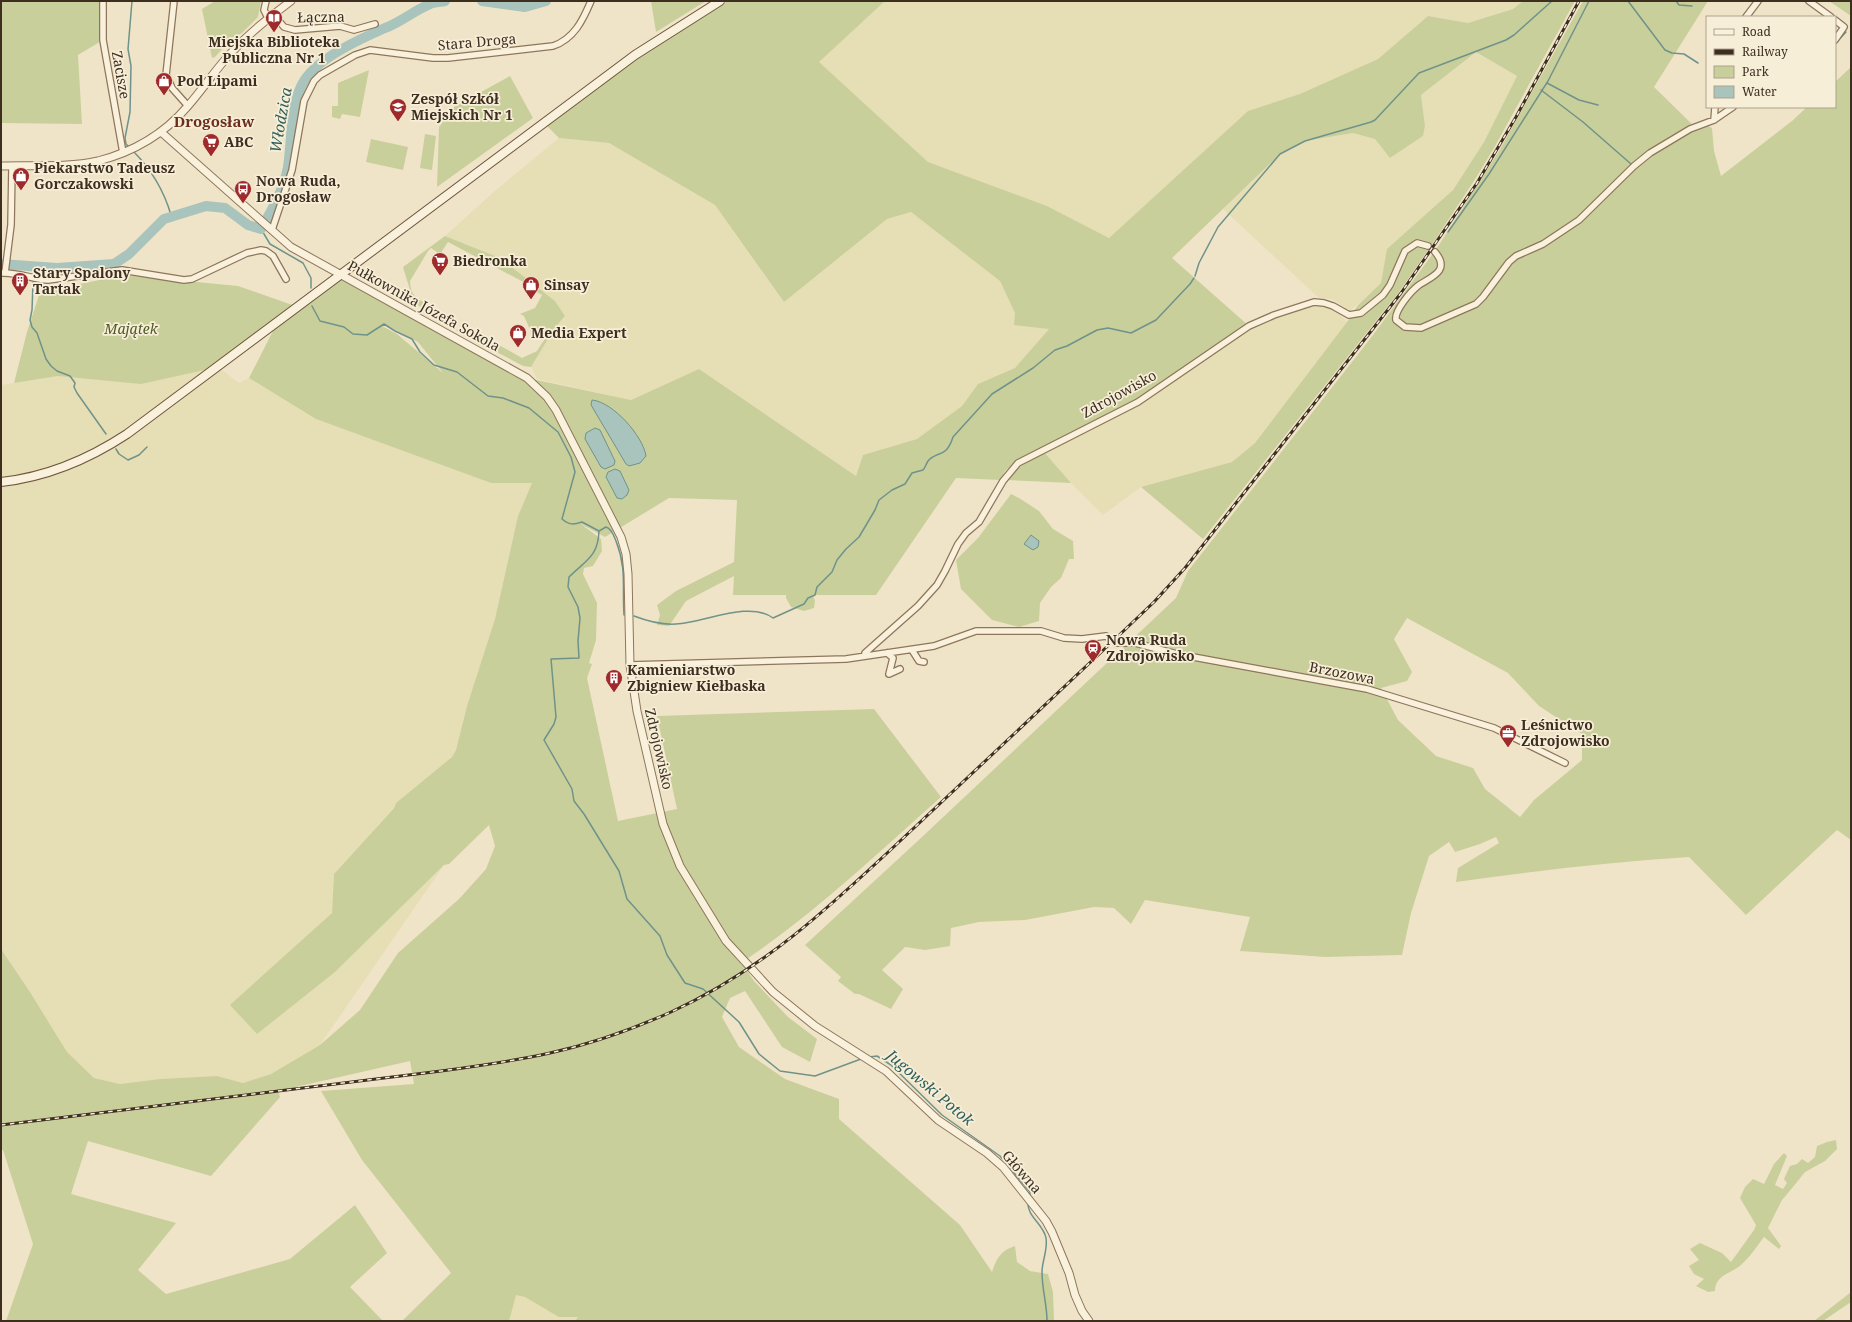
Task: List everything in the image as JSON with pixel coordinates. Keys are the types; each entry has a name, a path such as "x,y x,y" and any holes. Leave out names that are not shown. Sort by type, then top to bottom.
{"main road":[{"path":"1,482 23,479 55,470 88,457 114,442 152,416 635,55 720,1"}],"street":[{"name":"Zacisze","path":"103,1 103,40 122,153"},
{"path":"174,1 166,75 172,88 188,106"},
{"path":"266,1 264,10 271,16"},
{"path":"1,166 87,163 132,149 161,132 188,106 230,54 271,16 291,1"},
{"name":"Stara Droga","path":"270,228 292,170 304,101 309,88 320,75 355,55 375,49 433,58 448,58 553,46 562,43 569,38 582,22 591,1"},
{"path":"1747,16 1758,1"},
{"path":"1809,1 1830,16"},
{"name":"Łączna","path":"271,16 284,27 295,30 340,26 354,30 375,24"},
{"path":"1836,21 1844,27 1836,39"},
{"path":"1714,120 1715,108"},
{"path":"1435,252 1440,259 1441,266 1439,271 1433,278 1416,287 1397,310 1395,317 1399,324 1405,327 1421,328 1476,304 1483,297 1508,262 1516,256 1543,244 1579,220 1650,152 1690,129 1714,120 1732,108"},
{"name":"Pułkownika Józefa Sokola","path":"161,132 291,247 527,378 547,397 622,537 626,554 628,574 630,665"},
{"path":"12,166 11,225 7,261 4,272 20,274 40,280 48,280 122,270 184,280 198,277 248,253 261,250 266,251 272,256 286,279"},
{"name":"Zdrojowisko","path":"865,655 865,653 918,606 936,585 945,571 958,544 966,533 980,522 1003,482 1018,463 1138,402 1249,326 1274,315 1314,302 1328,304 1349,315 1361,312 1383,295 1390,285 1405,251 1417,243 1428,246"},
{"name":"Brzozowa","path":"912,650 934,646 976,631 1041,631 1064,638 1082,639 1106,636 1116,643 1135,643 1177,654 1367,689 1494,728 1564,763"},
{"path":"630,665 834,660 912,650 919,661 924,662"},
{"path":"887,653 893,658 889,674 900,669"},
{"name":"Zdrojowisko","path":"630,665 637,711 663,824 680,866 726,941 773,992"},
{"name":"Główna","path":"773,992 815,1026 862,1055 893,1077 938,1120 996,1160 1030,1200 1054,1235 1069,1273 1073,1290 1082,1311 1089,1321"}],"shaded area":[{"path":"885,1 1523,1 1513,9 1468,23 1428,16 1378,59 1300,94 1248,111 1109,238 1047,206 928,162 818,62"},
{"path":"1476,52 1517,76 1484,142 1453,190 1388,249 1381,283 1350,311 1332,299 1319,298 1223,209 1280,154 1305,141 1353,133 1375,139 1390,158 1423,136 1425,126 1421,95"},
{"path":"559,138 609,143 715,205 784,302 887,219 911,212 1000,281 1015,313 1049,329 1015,368 978,384 962,406 917,439 863,455 856,476 699,369 631,400 537,379 531,367 554,329 565,317 555,301 500,258 445,236 496,190"},
{"path":"1305,304 1322,305 1337,312 1347,322 1255,443 1232,462 1141,487 1103,515 1071,483 1044,452 1249,326"},
{"path":"218,367 239,383 249,378 316,419 491,483 532,483 518,516 495,619 467,706 456,750 452,757 396,803 334,874 332,913 231,1005 335,972 444,865 320,1045 271,1074 243,1083 217,1076 160,1079 120,1084 94,1078 67,1052 30,992 1,949 1,385 58,376 88,378"},
{"path":"516,1294 578,1317 575,1321 507,1321"}],"green space":[{"path":"1,1 101,1 103,40 78,55 82,124 1,123"},
{"path":"215,1 261,1 258,17 242,33 232,38 215,57 212,58 202,9"},
{"path":"651,1 706,1 656,32"},
{"name":"Majątek","path":"728,1 885,1 819,62 928,162 1047,206 1109,238 1248,111 1300,94 1378,59 1428,16 1468,23 1513,9 1523,1 1575,1 1494,148 1431,246 1399,292 1203,539 1141,487 1232,462 1255,443 1347,322 1358,305 1381,283 1387,249 1453,190 1484,142 1517,76 1476,52 1421,95 1425,126 1423,136 1390,158 1375,139 1353,133 1305,141 1280,154 1172,258 1249,326 1138,402 1018,459 1005,471 1000,480 956,478 876,595 813,595 815,601 814,608 804,611 791,607 786,595 733,595 734,576 686,601 669,626 657,625 660,615 657,605 676,591 734,562 737,500 669,498 605,537 581,524 601,539 602,551 593,566 584,568 583,574 597,603 596,640 589,663 592,664 587,678 618,821 677,809 657,716 874,709 941,797 821,903 770,943 744,961 733,950 754,981 788,1017 817,1039 810,1062 782,1047 745,991 730,998 722,1017 739,1047 785,1079 839,1099 839,1119 960,1225 992,1272 1002,1253 1015,1246 1017,1262 1030,1271 1048,1274 1053,1292 1054,1321 575,1321 578,1317 559,1317 525,1297 516,1295 509,1321 402,1321 451,1273 362,1160 321,1091 414,1084 410,1061 278,1091 280,1097 211,1176 88,1141 71,1194 176,1223 138,1270 166,1294 290,1259 355,1205 387,1253 350,1287 383,1321 6,1321 33,1244 3,1150 1,1150 1,949 30,992 67,1052 94,1078 120,1084 160,1079 217,1076 243,1083 271,1074 320,1045 360,1010 398,953 459,899 486,869 495,846 489,825 449,864 444,865 335,972 257,1034 230,1005 332,913 334,874 394,808 396,803 452,757 456,750 467,706 495,619 518,516 532,483 491,483 316,419 249,378 277,323 218,367 141,384 58,376 14,383 27,332 40,292 124,275 238,286 298,307 340,275 527,378 631,400 699,369 856,476 863,455 917,439 962,406 978,384 1015,368 1049,329 1014,325 1015,313 1000,281 911,212 887,219 784,302 715,205 609,143 559,138 544,123 635,55","holes":["384,324 418,342 443,373 397,334 382,326"]},
{"path":"1583,1 1708,1 1654,87 1697,129 1708,126 1712,128 1714,151 1721,176 1792,121 1806,108 1836,108 1836,81 1851,67 1851,840 1837,830 1746,915 1689,857 1572,867 1456,882 1458,868 1499,843 1496,837 1455,852 1449,842 1429,856 1411,913 1402,955 1325,957 1240,951 1250,917 1145,900 1131,924 1114,908 1094,907 1025,920 979,922 951,928 950,946 925,950 905,947 882,970 903,989 891,1009 859,994 855,994 838,981 841,977 805,945 1176,598 1188,571 1370,339 1437,248 1499,151","holes":["1407,618 1508,673 1539,706 1582,734 1582,760 1534,800 1520,817 1485,789 1473,768 1436,756 1398,720 1381,688 1407,681 1412,672 1394,639"]},
{"path":"1829,1 1851,1 1851,16"},
{"path":"369,70 360,117 342,114 340,119 332,117 332,106 338,106 338,83"},
{"path":"510,76 533,118 437,187 439,127 454,107"},
{"path":"425,134 436,136 432,170 420,168"},
{"path":"371,139 408,147 403,170 366,162"},
{"path":"445,236 500,258 555,301 565,316 554,329 531,367 523,366 491,349 493,346 499,345 522,358 537,351 548,334 545,328 532,334 524,316 520,314 535,308 542,295 528,287 529,285 448,242 440,254 431,248 428,251 410,281 411,288 418,299 437,310 436,318 463,333 465,330 469,333 468,336 430,316 413,300 403,267"},
{"path":"1044,452 1071,483 1006,480 1016,469"},
{"path":"1011,494 1039,511 1053,529 1073,541 1074,559 1069,559 1061,578 1051,587 1040,603 1039,621 1019,627 992,620 961,589 956,560 978,538"},
{"path":"1836,1140 1837,1149 1825,1161 1805,1172 1782,1200 1768,1228 1781,1246 1779,1249 1764,1237 1741,1265 1718,1281 1715,1291 1708,1292 1696,1286 1704,1279 1694,1274 1689,1266 1699,1260 1690,1249 1700,1243 1722,1253 1731,1262 1754,1230 1756,1225 1740,1198 1745,1187 1753,1179 1764,1184 1774,1164 1784,1153 1787,1156 1775,1185 1783,1189 1787,1183 1784,1179 1790,1166 1797,1164 1802,1159 1808,1163 1815,1157 1817,1146"},
{"path":"1851,1292 1851,1302 1823,1321 1814,1321"}],"water":[{"path":"592,400 600,402 618,413 633,430 644,448 646,456 640,463 629,466 626,464 591,405"},
{"path":"595,428 600,430 615,461 614,465 605,469 601,467 585,439 586,433"},
{"path":"615,469 620,471 629,490 627,495 622,499 617,498 606,477 608,472"},
{"path":"1031,535 1039,541 1038,547 1033,550 1024,544"}],"waterway":[{"path":"129,147 126,144 125,138 130,112 131,66 128,49 132,1"},
{"name":"Włodzica","path":"1,264 57,268 114,264 129,254 164,219 206,206 225,208 248,225 261,229 284,183 288,167 292,123 296,100 299,90 310,73 340,50 397,23 424,7 433,3 445,1"},
{"name":"Włodzica","path":"482,1 525,7 546,1"},
{"path":"1195,276 1199,263 1218,227 1280,154 1305,141 1375,120 1419,73 1506,40 1514,35 1552,1"},
{"path":"1448,232 1489,174 1548,81 1589,1"},
{"path":"1628,1 1665,50 1672,53 1684,54 1698,63"},
{"path":"1676,1 1679,5 1692,6"},
{"path":"1836,43 1846,32"},
{"path":"1547,83 1579,100 1598,105"},
{"path":"1541,90 1583,122 1631,164"},
{"path":"133,151 146,165 156,181 165,197 171,215"},
{"name":"Jugowski Potok","path":"261,229 270,244 303,263 311,278 311,288"},
{"path":"39,275 41,268"},
{"path":"634,616 644,620 665,624 687,623 726,614 752,611 763,613 773,618 804,604 808,598 815,595 817,587 832,572 837,560 859,537 875,510 879,500 892,490 905,484 912,473 923,470 928,461 945,451 953,437 992,394 1033,368 1055,350 1067,346 1097,330 1108,328 1131,333 1156,320 1194,278"},
{"path":"33,282 32,310 30,320 32,327 37,333 46,359 57,371 70,376 75,383 74,387 77,393 106,434"},
{"name":"Jugowski Potok","path":"312,306 320,321 344,327 353,334 367,335 384,324 412,339 420,352 434,365 457,372 488,396 503,398 529,408 558,432 571,457 575,472 562,519 571,524 582,522 599,531"},
{"path":"116,449 119,454 128,460 139,455 147,447"},
{"path":"599,531 606,527 610,529 614,535 622,560 624,615"},
{"name":"Jugowski Potok","path":"599,531 594,552 586,562 569,577 568,587 578,607 580,618 578,641 579,658 551,659 556,717 554,724 544,740 572,789 574,801 584,814 619,871 627,899 660,936 667,955 685,983 703,989 739,1022 759,1054 780,1071 815,1076 861,1059"},
{"name":"Jugowski Potok","path":"869,1057 877,1056 891,1065 942,1115 1000,1156 1030,1192 1030,1198"},
{"name":"Jugowski Potok","path":"1028,1203 1030,1212 1045,1233 1046,1238 1042,1272 1047,1321"}],"railway":[{"path":"1,1125 441,1071 509,1061 550,1053 612,1036 671,1012 739,975 771,953 801,930 887,854 1154,602 1185,568 1401,293 1477,183 1516,117 1579,1"}],"place":[{"name":"Miejska Biblioteka Publiczna Nr 1","path":"274,33"},
{"name":"Pod Lipami","path":"164,96"},
{"name":"Zespół Szkół Miejskich Nr 1","path":"398,122"},
{"name":"ABC","path":"211,157"},
{"name":"Piekarstwo Tadeusz Gorczakowski","path":"21,191"},
{"name":"Nowa Ruda, Drogosław","path":"243,204"},
{"name":"Biedronka","path":"440,276"},
{"name":"Stary Spalony Tartak","path":"20,296"},
{"name":"Sinsay","path":"531,300"},
{"name":"Media Expert","path":"518,348"},
{"name":"Nowa Ruda Zdrojowisko","path":"1093,663"},
{"name":"Kamieniarstwo Zbigniew Kiełbaska","path":"614,693"},
{"name":"Leśnictwo Zdrojowisko","path":"1508,748"}],"district":[{"name":"Drogosław","path":"214,122"}]}
